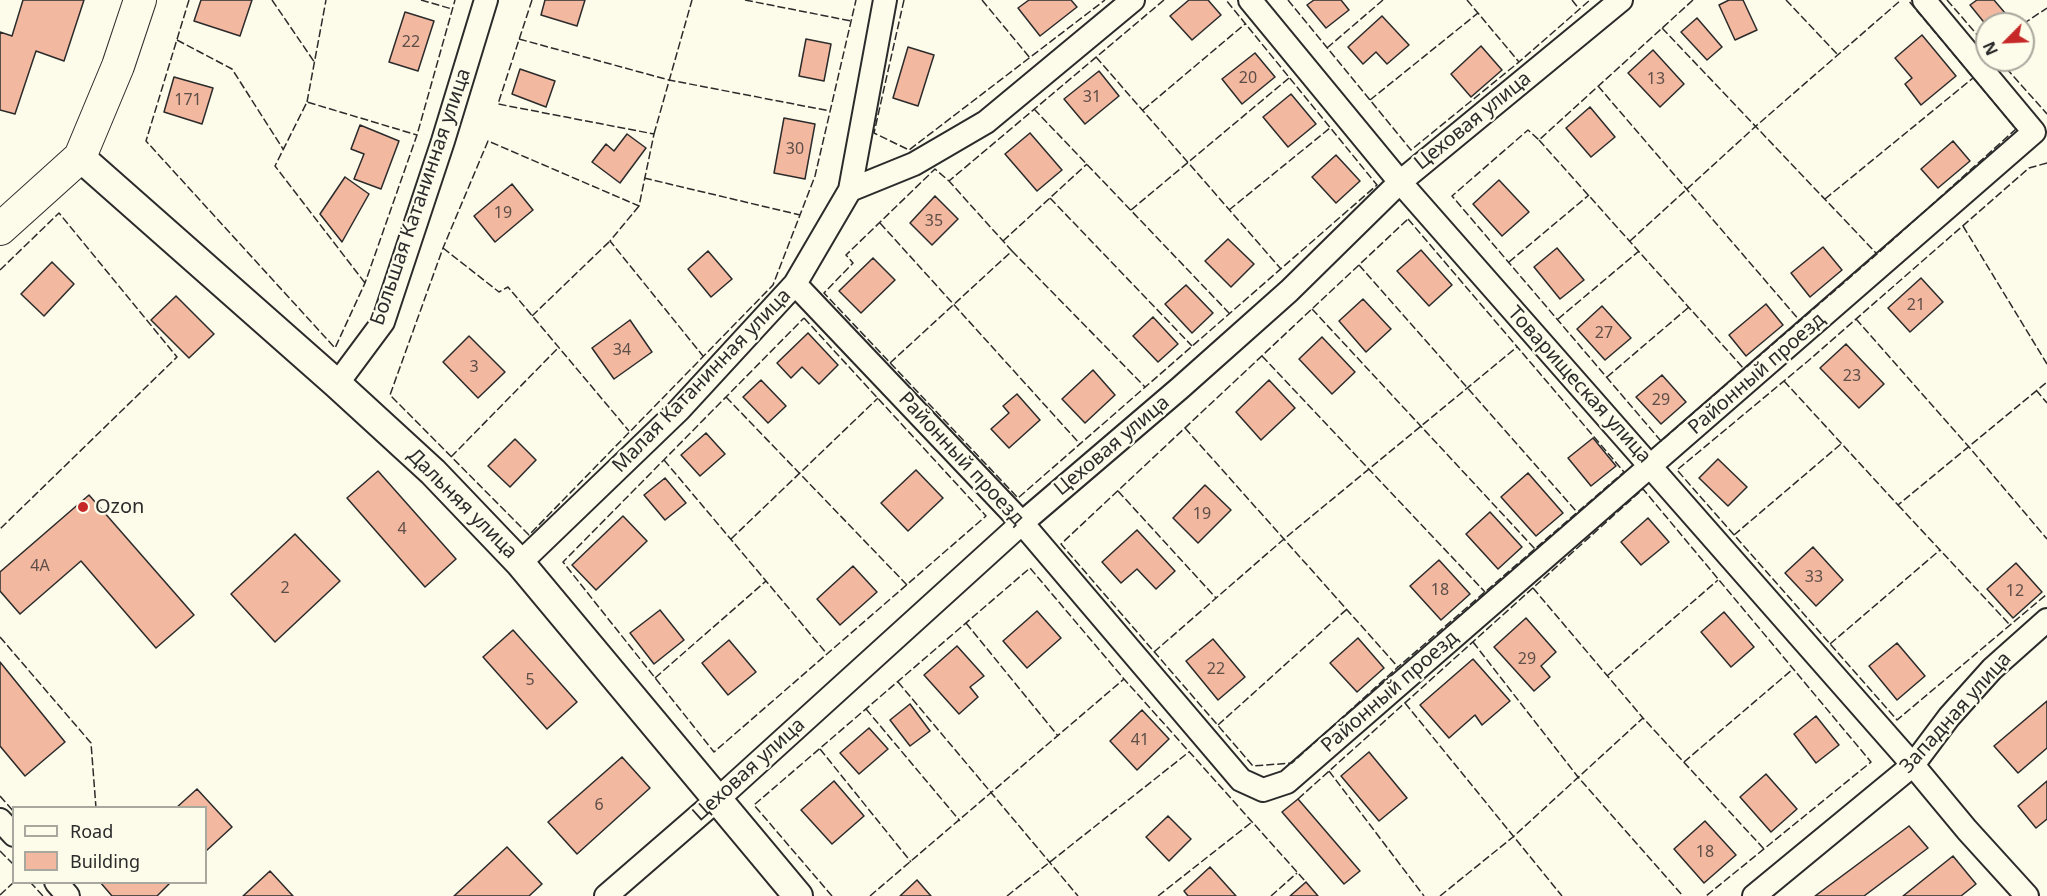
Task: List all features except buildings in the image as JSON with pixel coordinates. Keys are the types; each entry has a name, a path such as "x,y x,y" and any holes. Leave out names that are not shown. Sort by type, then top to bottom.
{"main road":[{"path":"0,229 80,157 118,66 140,0"}],"street":[{"name":"Большая Катанинная улица","path":"338,384 383,322 443,141 486,0"},
{"name":"Малая Катанинная улица","path":"520,563 679,410 795,284 850,190 885,0"},
{"path":"850,190 914,164 986,122 1133,0"},
{"name":"Товарищеская улица","path":"1250,0 1400,182 1913,765 1967,830 2028,896"},
{"name":"Цеховая улица","path":"606,896 718,800 1022,523 1289,291 1400,182 1621,0"},
{"name":"Районный проезд","path":"795,284 1022,523 1241,780 1263,790 1287,782 2034,132 1924,0"},
{"name":"Дальняя улица","path":"80,157 338,384 433,472 520,563 798,896"},
{"name":"Западная улица","path":"1754,896 1913,765 1949,717 1992,669 2047,620"},
{"path":"0,820 12,834"},
{"path":"58,884 68,896"}],"fence":[{"path":"189,0 146,141 335,348 365,283 417,135 455,0"},
{"path":"272,0 315,63"},
{"path":"307,102 326,0"},
{"path":"421,0 452,9"},
{"path":"532,0 498,104 654,134 639,206 488,141 443,248 390,395 529,535 773,285 815,176 856,0"},
{"path":"654,134 692,0"},
{"path":"745,0 851,21"},
{"path":"904,0 874,133 909,150 1105,0"},
{"path":"982,0 1030,58"},
{"path":"1164,0 949,181 935,169 846,255 853,263 824,293 1018,498 1377,185 1226,0"},
{"path":"1288,0 1411,150 1519,62 1590,0"},
{"path":"1327,48 1383,0"},
{"path":"1467,0 1519,62"},
{"path":"1572,0 1579,9"},
{"path":"1693,0 1539,140 1528,130 1452,196 1661,441 1877,254 2016,129 1908,0"},
{"path":"1786,0 1838,55"},
{"path":"1630,241 1756,126 1901,0"},
{"path":"1947,0 1975,32"},
{"path":"2035,16 2047,8"},
{"path":"1370,100 1478,13"},
{"path":"1143,110 1245,24"},
{"path":"1662,28 1877,254"},
{"path":"519,39 669,80 830,111"},
{"path":"177,40 232,69 283,149"},
{"path":"1096,57 1281,269"},
{"path":"2010,72 2047,114"},
{"path":"1131,210 1289,78"},
{"path":"1825,199 1973,78"},
{"path":"1598,86 1800,321"},
{"path":"365,283 275,166 307,102 417,135"},
{"path":"1034,109 1229,313"},
{"path":"1229,210 1330,128"},
{"path":"1539,140 1744,369"},
{"path":"2047,163 2029,168 1808,361 1677,470 1897,720 2047,594"},
{"path":"1003,241 1087,164"},
{"path":"644,178 800,215"},
{"path":"890,363 1012,251 949,181"},
{"path":"1509,262 1589,195"},
{"path":"1050,198 1192,346"},
{"path":"639,206 610,241 703,356"},
{"path":"0,270 59,213 177,357 0,529"},
{"path":"1408,219 1624,472 1398,667 1292,763 1253,766 1061,544 1408,219"},
{"path":"880,223 1080,444"},
{"path":"1963,226 2047,364"},
{"path":"532,316 610,241"},
{"path":"443,248 499,292 508,287 629,431"},
{"path":"1012,251 1145,387"},
{"path":"1558,319 1639,251"},
{"path":"1359,265 1577,512"},
{"path":"1607,377 1689,307"},
{"path":"1312,309 1535,549"},
{"path":"804,318 986,516 714,752 563,562 804,318"},
{"path":"1856,319 2047,539"},
{"path":"451,457 559,347"},
{"path":"1154,652 1284,539 1517,347"},
{"path":"1262,356 1485,592"},
{"path":"1784,381 1898,505 2047,382"},
{"path":"2036,390 2047,403"},
{"path":"726,397 907,585"},
{"path":"731,539 878,398"},
{"path":"1185,428 1398,667"},
{"path":"1734,535 1841,444"},
{"path":"664,460 766,581"},
{"path":"1298,799 1643,489 1871,762 1706,896"},
{"path":"1118,491 1216,598"},
{"path":"1898,505 2010,625"},
{"path":"1830,644 1940,550"},
{"path":"832,896 754,805 1030,568 1124,679 1306,882"},
{"path":"1607,676 1718,580"},
{"path":"655,678 766,581 827,654"},
{"path":"1533,588 1643,718"},
{"path":"1218,725 1347,609"},
{"path":"966,623 1058,736"},
{"path":"0,637 91,743 96,806"},
{"path":"1473,642 1578,777 1683,896"},
{"path":"1684,762 1793,669"},
{"path":"870,896 1124,679"},
{"path":"898,682 1078,896"},
{"path":"1405,703 1562,896"},
{"path":"866,709 960,821"},
{"path":"1440,896 1513,837 1643,718 1764,849"},
{"path":"820,749 911,862"},
{"path":"1007,896 1189,752"},
{"path":"1329,771 1424,896"},
{"path":"0,796 12,810"},
{"path":"1158,896 1252,822"},
{"path":"0,851 12,863"},
{"path":"1271,896 1297,873"},
{"path":"0,895 12,884"},
{"path":"32,884 43,896"}],"place":[{"name":"Ozon","path":"83,507"}]}
